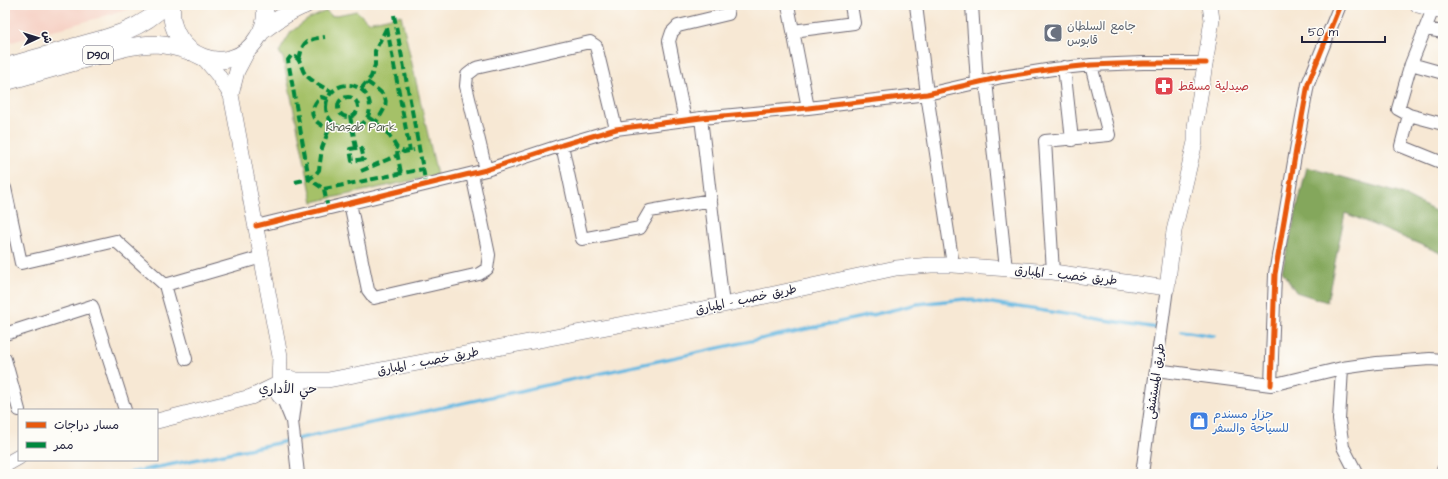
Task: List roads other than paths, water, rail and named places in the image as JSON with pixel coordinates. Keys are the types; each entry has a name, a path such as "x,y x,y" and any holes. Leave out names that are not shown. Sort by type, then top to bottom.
{"highway":[{"name":"D901","path":"5,67 117,35 136,27 158,12 165,5"},
{"path":"172,5 172,19 175,32 182,43 197,55"},
{"name":"D901","path":"5,82 141,44 162,44 214,60 226,60 238,56 248,50 256,42 261,32 264,20 264,5"},
{"name":"D901","path":"261,32 288,12 305,5"}],"main road":[{"path":"1167,288 1174,231 1195,142 1195,127 1206,64 1211,12 1217,5"},
{"path":"1418,5 1438,10"},
{"path":"230,94 237,72 248,50"},
{"path":"197,55 218,75 230,94 280,356 288,389"},
{"name":"طريق خصب - المبارق","path":"158,421 251,397 328,380 723,305 896,268 953,265 1053,272 1167,288"},
{"path":"5,465 18,458"}],"street":[{"path":"788,5 808,108"},
{"path":"793,31 854,23 851,5"},
{"path":"916,5 927,94 953,265"},
{"path":"972,5 1006,269"},
{"path":"1271,385 1275,274 1296,150 1308,84 1340,5"},
{"path":"1438,10 1426,29 1411,64 1398,109 1409,115 1443,124"},
{"path":"685,120 669,41 672,32 678,26 728,14"},
{"path":"1426,29 1443,32"},
{"path":"486,170 466,86 467,75 476,68 590,42 596,46 607,86 616,129"},
{"path":"256,226 472,174 616,129 701,118 808,108 927,94 1006,77 1064,67 1143,63 1206,64"},
{"path":"1411,64 1443,73"},
{"path":"1053,272 1045,141 1072,140 1109,135 1091,65"},
{"path":"1064,67 1072,140"},
{"path":"1409,115 1401,146 1443,163"},
{"path":"701,118 723,305"},
{"path":"562,145 582,239 640,228 650,211 711,200"},
{"path":"350,204 368,290 374,298 479,274 487,268 489,255 472,174"},
{"path":"5,188 21,263 116,241 165,285 186,359"},
{"path":"165,285 262,257"},
{"name":"طريق المستشفى","path":"1142,474 1167,288"},
{"path":"5,334 92,306 125,409"},
{"path":"5,359 19,409"},
{"path":"1156,370 1271,385 1342,368 1377,363 1430,359 1443,360"},
{"path":"1342,368 1339,420 1343,447 1357,474"},
{"path":"288,389 298,474"},
{"path":"1442,474 1443,470"}],"waterway":[{"path":"124,474 278,443 917,304 965,299 1158,328"},
{"path":"1182,331 1214,336"}],"place":[{"name":"جامع السلطان قابوس","path":"1053,33"},
{"name":"صيدلية مسقط","path":"1164,86"},
{"name":"جزار مسندم للسياحة والسفر","path":"1199,421"}],"district":[{"name":"حي الأداري","path":"288,388"}],"park label":[{"name":"Khasab Park","path":"361,127"}]}
